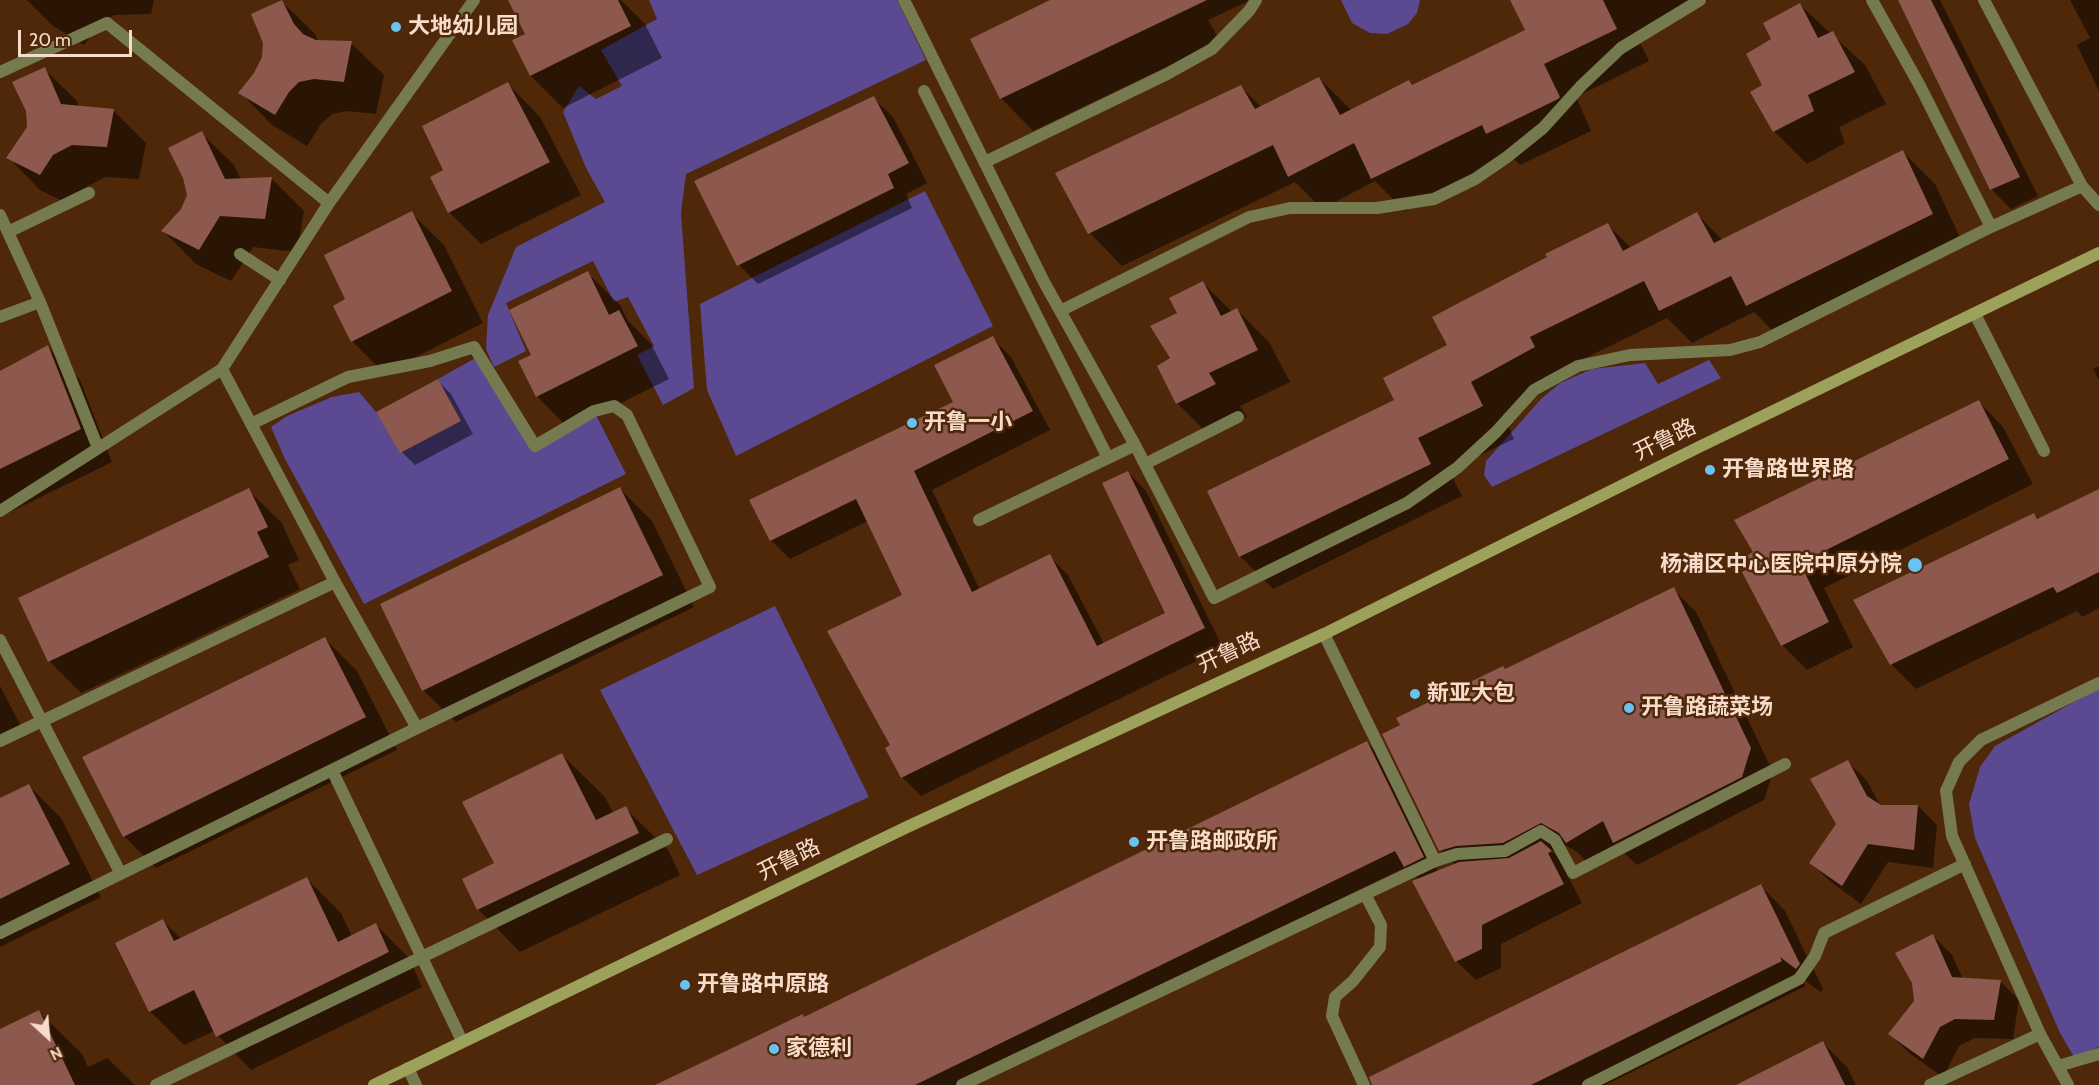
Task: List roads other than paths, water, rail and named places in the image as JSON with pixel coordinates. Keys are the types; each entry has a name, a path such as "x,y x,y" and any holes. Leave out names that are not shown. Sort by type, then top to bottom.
{"street":[{"name":"开鲁路","path":"374,1085 907,827 1323,634 1699,447 2099,253"}],"lane":[{"path":"0,511 222,369 329,204 474,0"},
{"path":"904,0 1060,311 1135,445 1214,598 1407,503 1457,468 1496,432 1534,390 1578,366 1630,355 1730,350 1760,342 1991,227 2082,186"},
{"path":"985,162 1212,49 1249,11 1256,0"},
{"path":"1060,311 1249,217 1290,208 1377,208 1434,199 1464,184 1507,157 1543,128 1582,85 1622,48 1700,0"},
{"path":"1872,0 1920,86 1991,227"},
{"path":"1984,0 2082,186 2099,205"},
{"path":"0,72 107,23 329,204"},
{"path":"924,91 1108,458"},
{"path":"8,232 89,193"},
{"path":"0,216 40,302 98,448"},
{"path":"240,254 280,280"},
{"path":"0,317 40,302"},
{"path":"1975,314 2044,451"},
{"path":"0,933 710,587 627,415 614,406 594,411 535,446 474,347 430,361 348,377 251,424"},
{"path":"222,369 335,582 417,728"},
{"path":"1145,464 1238,417"},
{"path":"979,520 1135,445"},
{"path":"0,741 335,582"},
{"path":"1323,634 1435,861"},
{"path":"0,640 121,874"},
{"path":"2068,1085 2040,1034 1952,836 1946,791 1959,762 1981,740 2099,683"},
{"path":"962,1085 1435,861 1457,854 1505,851 1542,831 1555,840 1573,873 1785,764"},
{"path":"332,770 462,1041"},
{"path":"156,1085 668,839"},
{"path":"1587,1085 1798,979 1815,956 1824,933 1965,864"},
{"path":"1364,1085 1332,1016 1335,997 1353,981 1380,947 1381,925 1365,894"},
{"path":"1930,1085 2040,1034"},
{"path":"2058,1066 2099,1054"},
{"path":"408,1068 416,1085"}],"place":[{"name":"大地幼儿园","path":"396,27"},
{"name":"开鲁一小","path":"912,423"},
{"name":"开鲁路世界路","path":"1710,470"},
{"name":"杨浦区中心医院中原分院","path":"1915,565"},
{"name":"新亚大包","path":"1415,694"},
{"name":"开鲁路蔬菜场","path":"1629,708"},
{"name":"开鲁路邮政所","path":"1134,842"},
{"name":"开鲁路中原路","path":"685,985"},
{"name":"家德利","path":"774,1049"}]}
